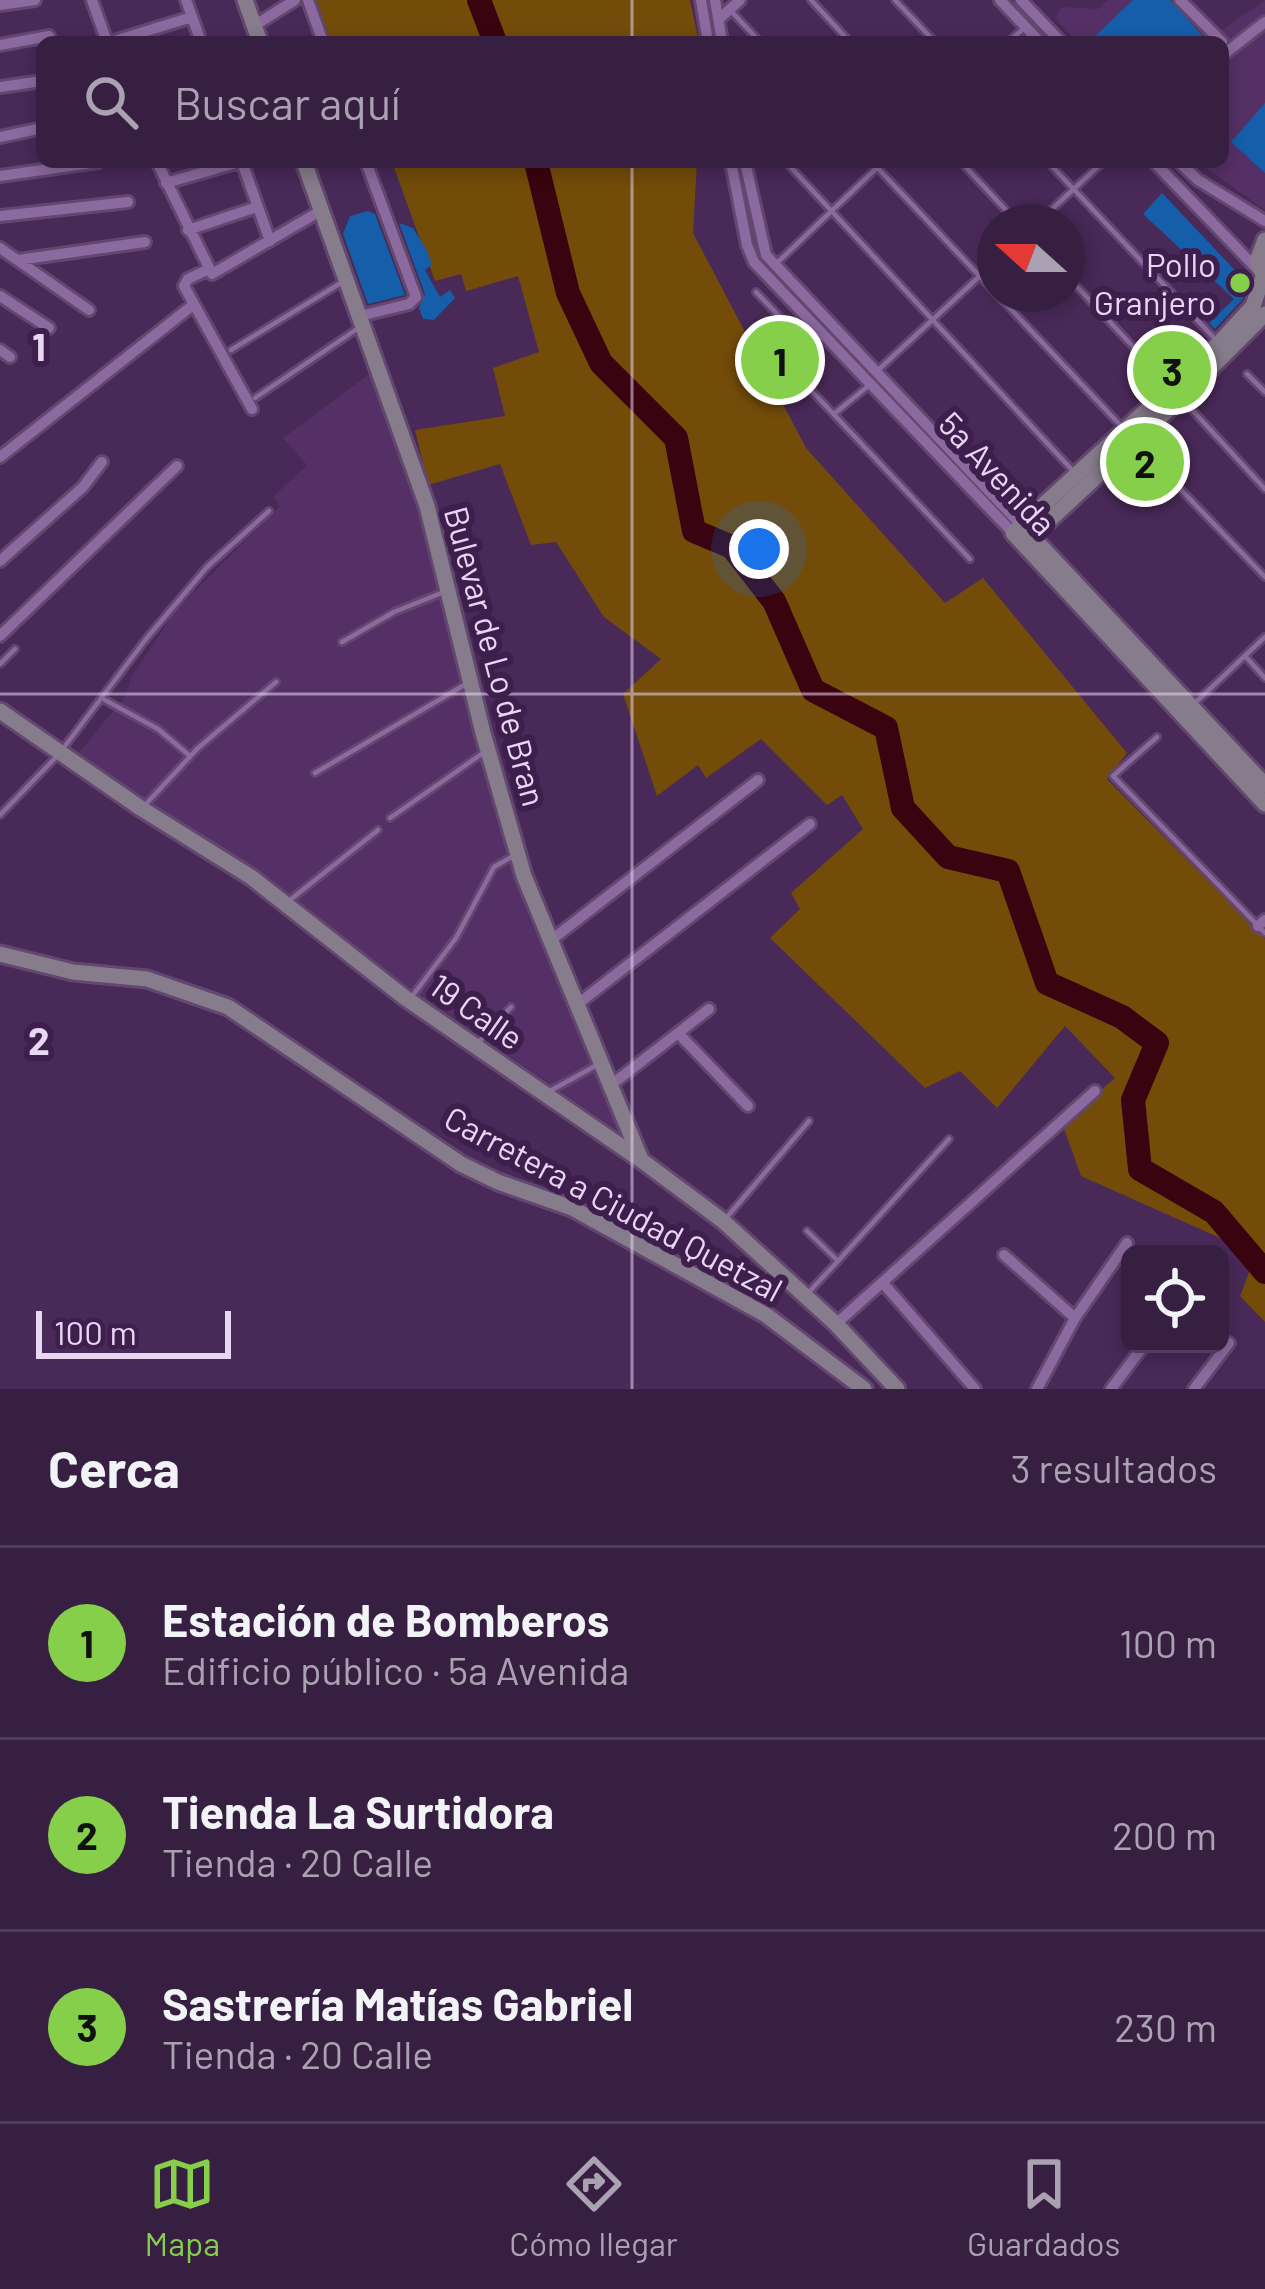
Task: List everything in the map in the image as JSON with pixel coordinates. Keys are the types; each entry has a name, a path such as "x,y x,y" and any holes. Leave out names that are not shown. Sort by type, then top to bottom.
{"street":[{"path":"0,4 35,0"},
{"path":"92,0 107,36"},
{"path":"187,0 199,36"},
{"path":"245,0 257,34 295,0"},
{"path":"308,0 321,36"},
{"path":"701,0 707,36"},
{"path":"715,0 721,36"},
{"path":"718,20 740,0"},
{"path":"1000,0 1034,36"},
{"path":"1021,0 1055,36"},
{"path":"1180,0 1214,36"},
{"path":"129,36 192,17"},
{"path":"1229,44 1265,22"},
{"path":"0,45 36,38"},
{"path":"0,87 36,82"},
{"path":"0,137 36,129"},
{"path":"0,176 56,168"},
{"path":"160,168 207,270 218,274 322,210"},
{"path":"166,183 219,168"},
{"path":"242,168 270,241"},
{"name":"Bulevar de Lo de Bran","path":"306,168 427,506 518,855 641,1160"},
{"path":"362,321 416,297 369,168"},
{"name":"5a Avenida","path":"732,168 750,254 825,336 854,357"},
{"name":"5a Avenida","path":"746,168 760,240 774,265 873,378 1265,785"},
{"path":"1160,168 1262,275"},
{"path":"1185,168 1265,221"},
{"path":"0,216 128,202"},
{"path":"188,230 257,207"},
{"path":"1176,393 1253,306 1262,275 1257,253 1265,240"},
{"path":"18,260 145,242"},
{"path":"0,248 89,310"},
{"path":"207,270 184,286 254,404"},
{"path":"0,296 49,328"},
{"path":"0,457 193,305"},
{"path":"1022,535 1265,314"},
{"path":"1022,535 1078,476 1130,436"},
{"path":"0,561 83,487 102,462"},
{"path":"0,636 177,466"},
{"name":"5a Avenida","path":"1022,535 1265,804"},
{"name":"19 Calle","path":"0,711 251,877 408,1000 723,1221 836,1324 897,1389"},
{"path":"550,941 758,780"},
{"path":"579,1003 810,824"},
{"name":"Carretera a Ciudad Quetzal","path":"0,955 73,971 147,979 227,1006 461,1164 572,1208 766,1315 864,1389"},
{"path":"611,1084 709,1009"},
{"path":"678,1033 748,1106"},
{"path":"836,1324 1095,1091"},
{"path":"1037,1389 1075,1318 1127,1243"},
{"path":"1004,1255 1075,1318"},
{"path":"883,1283 975,1389"},
{"path":"1111,1389 1138,1353"},
{"path":"1195,1389 1222,1353"}],"lane":[{"path":"811,0 844,36"},
{"path":"896,0 929,36"},
{"path":"730,9 755,36"},
{"path":"1015,36 1025,27"},
{"path":"792,168 1078,476"},
{"path":"774,265 873,168"},
{"path":"881,168 977,275"},
{"path":"967,168 1000,204"},
{"path":"1054,168 1219,343"},
{"path":"1057,204 1096,168"},
{"path":"835,414 977,279"},
{"path":"231,350 347,280"},
{"path":"756,292 802,340 813,342 825,336"},
{"path":"1085,295 1265,488"},
{"path":"1012,312 1265,577"},
{"path":"254,404 362,321"},
{"path":"1247,374 1265,392"},
{"path":"808,386 970,559"},
{"path":"0,815 59,754 146,639 208,567 269,512"},
{"path":"342,642 394,611 449,590"},
{"path":"1192,706 1265,637"},
{"path":"0,664 15,649"},
{"path":"1245,656 1265,678"},
{"path":"315,772 471,681"},
{"path":"142,808 190,756 276,682"},
{"path":"104,700 158,729 190,756"},
{"path":"1157,737 1113,776 1263,926"},
{"path":"390,818 488,750"},
{"path":"286,903 377,830"},
{"path":"408,1000 456,938 494,867 518,855"},
{"path":"475,1046 511,1007"},
{"path":"544,1094 602,1063"},
{"path":"723,1221 809,1121"},
{"path":"805,1296 950,1139"},
{"path":"807,1231 838,1261"}],"shaded area":[{"path":"312,0 690,0 698,36 326,36"},
{"path":"1108,0 1189,0 1219,32 1265,0 1265,210 1206,168 1229,168 1229,36 1072,36 1055,18 1062,7 1098,9"},
{"path":"394,168 697,168 693,233 806,448 945,603 983,578 1127,753 1107,779 1265,939 1265,1322 1240,1296 1256,1254 1081,1176 1062,1123 1115,1078 1065,1026 997,1108 960,1071 925,1088 770,938 800,909 791,893 863,829 842,795 827,805 761,739 706,778 698,765 657,796 623,694 661,659 604,617 556,542 531,545 500,464 428,485 415,430 505,416 493,368 539,352 518,276 466,291 461,274 435,281"},
{"path":"372,372 421,518 469,710 529,918 581,1028 620,1132 379,966 295,898 76,756 124,698 133,674 176,610 280,506 273,497 307,465 283,438"}],"building":[{"path":"1133,0 1170,0 1203,36 1095,36"},
{"path":"1265,103 1265,173 1231,142"},
{"path":"1162,193 1248,284 1242,300 1215,329 1209,323 1234,299 1143,214"},
{"path":"375,214 405,295 368,304 343,234 350,216"},
{"path":"399,223 413,228 426,249 432,264 425,270 440,297 450,290 455,298 434,320 423,319 419,308 425,294"}],"waterway":[{"path":"479,0 493,36"},
{"path":"537,168 568,293 601,363 676,438 694,531 732,547 774,601 813,690 886,728 903,808 948,857 1008,871 1047,983 1122,1017 1157,1043 1133,1100 1140,1169 1214,1212 1265,1272"}],"place":[{"name":"Pollo Granjero","path":"1240,283"},
{"name":"Estación de Bomberos","path":"780,360"},
{"name":"Sastrería Matías Gabriel","path":"1172,370"},
{"name":"Tienda La Surtidora","path":"1145,462"}]}
